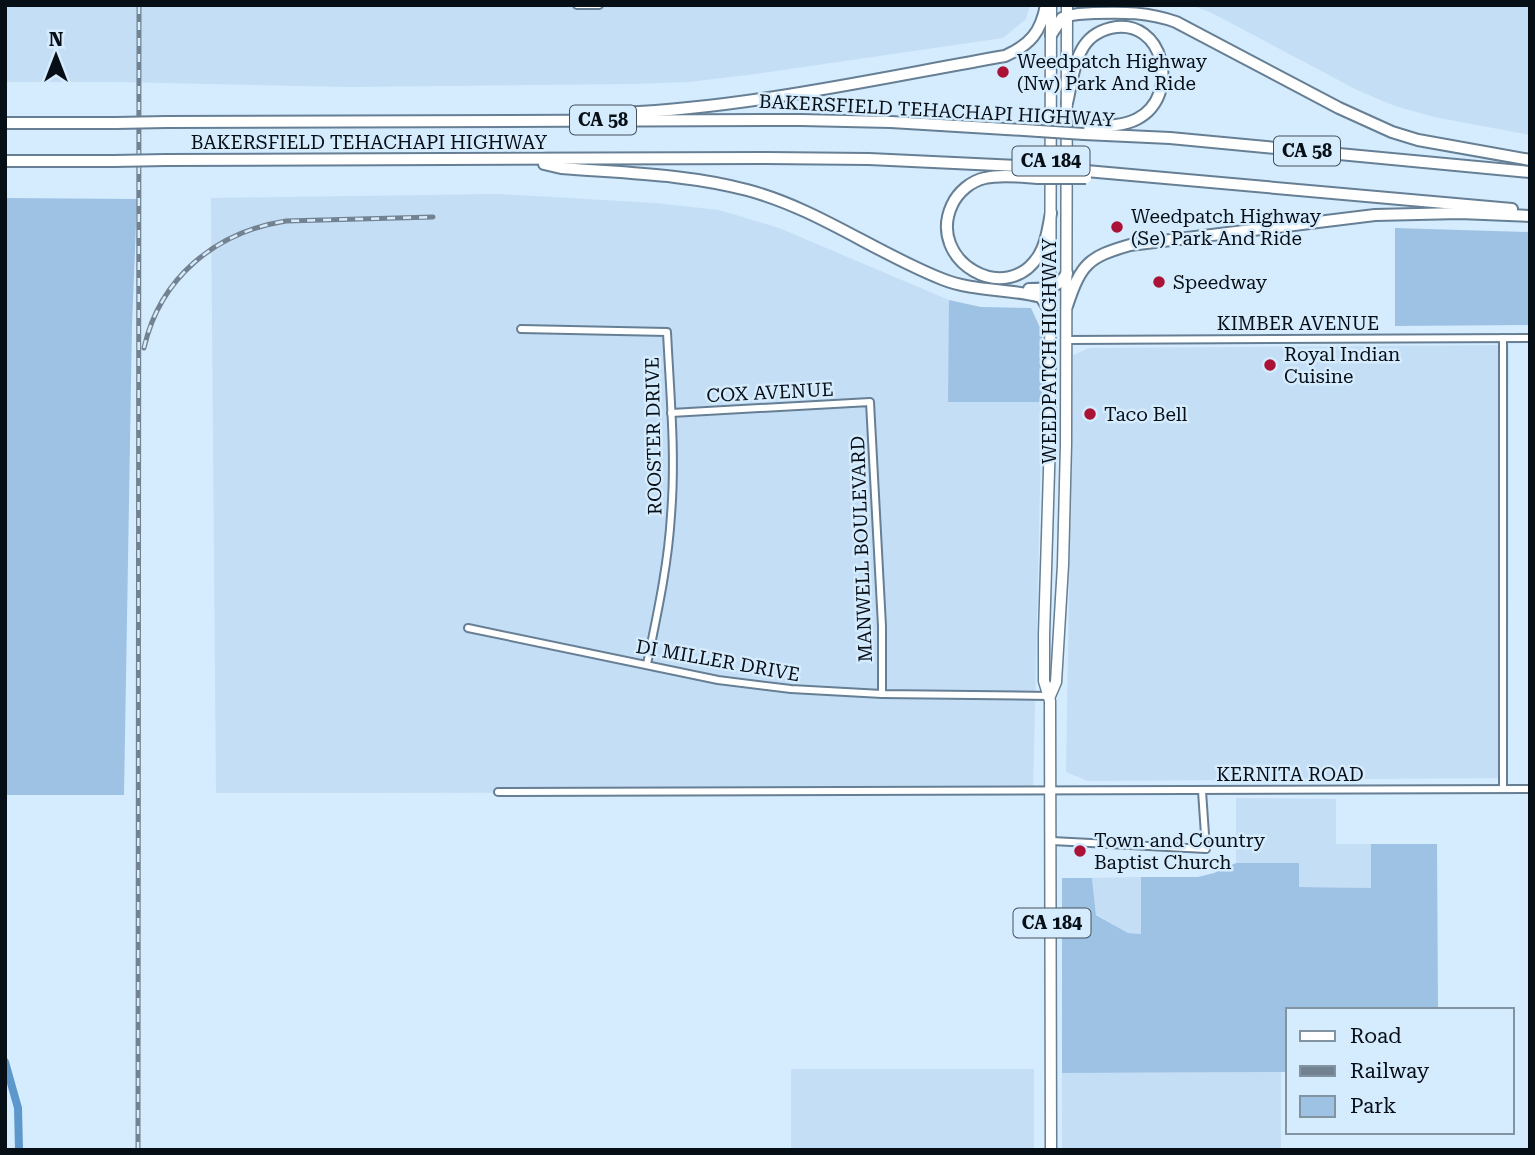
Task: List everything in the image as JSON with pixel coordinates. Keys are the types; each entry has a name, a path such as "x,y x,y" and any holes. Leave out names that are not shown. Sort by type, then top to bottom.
{"highway":[{"path":"446,122 707,107 1005,56 1022,49 1035,35 1049,5"},
{"path":"1082,5 1106,11"},
{"path":"1051,35 1067,10 1159,16 1176,22 1339,108 1392,132 1418,140 1530,160"},
{"path":"1067,103 1079,56 1095,35 1108,29 1132,28 1149,39 1155,47 1164,75 1160,94 1149,110 1135,121 1084,131"},
{"name":"BAKERSFIELD TEHACHAPI HIGHWAY","path":"5,123 814,120 1084,131 1530,172"},
{"name":"BAKERSFIELD TEHACHAPI HIGHWAY","path":"5,161 766,158 895,160 1038,173 1171,178 1530,210"},
{"path":"524,160 561,168 704,181 749,191 798,209 940,278 975,289 1013,291 1051,288 1059,285 1067,273"},
{"path":"1038,173 987,177 968,186 955,200 948,217 951,246 961,262 978,274 996,278 1016,275 1026,270 1038,257 1047,235 1051,213"},
{"path":"1067,306 1077,279 1088,263 1102,253 1130,245 1375,215 1460,213 1530,216"},
{"path":"1013,291 1041,297 1051,313"}],"main road":[{"name":"WEEDPATCH HIGHWAY","path":"1049,5 1051,313 1044,681 1050,696 1051,1150"},
{"name":"WEEDPATCH HIGHWAY","path":"1050,696 1056,682 1063,565 1067,340 1067,10"}],"street":[{"path":"577,5 598,5"},
{"name":"ROOSTER DRIVE","path":"522,329 667,332 671,413 671,516 663,584 647,664"},
{"path":"1503,338 1503,789"},
{"name":"KIMBER AVENUE","path":"1067,340 1530,338"},
{"name":"COX AVENUE","path":"671,413 870,402"},
{"name":"MANWELL BOULEVARD","path":"870,402 882,626 882,694"},
{"name":"DI MILLER DRIVE","path":"468,628 754,685 827,692 1050,696"},
{"name":"KERNITA ROAD","path":"498,792 1530,789"},
{"path":"1052,841 1206,849 1202,791"}],"shaded area":[{"path":"5,5 1030,5 1026,19 1003,38 689,82 349,87 5,82"},
{"path":"1191,5 1530,5 1530,135 1434,117 1395,106 1357,90 1212,13"},
{"path":"498,194 655,203 719,210 779,228 949,300 949,402 1042,402 1033,792 216,793 211,198"},
{"path":"1509,345 1508,778 1088,781 1066,772 1073,355 1089,348"},
{"path":"1236,798 1336,799 1336,844 1371,844 1371,888 1298,887 1298,863 1236,863"},
{"path":"1141,877 1141,934 1128,933 1096,914 1092,878"},
{"path":"791,1069 1034,1069 1034,1150 791,1150"},
{"path":"1281,1072 1281,1150 1062,1150 1062,1073"}],"green space":[{"path":"5,198 137,199 132,325 124,795 5,795"},
{"path":"1395,228 1530,232 1530,325 1395,326"},
{"path":"949,300 981,307 1031,308 1042,332 1042,402 948,402"},
{"path":"1371,844 1437,844 1438,1008 1286,1008 1286,1072 1062,1073 1062,878 1092,878 1096,915 1128,933 1141,934 1141,877 1198,877 1236,863 1299,863 1299,887 1371,888"}],"waterway":[{"path":"5,1062 18,1108 19,1150"}],"railway":[{"path":"138,1150 139,5"},
{"path":"144,348 163,300 178,280 195,262 215,247 237,236 286,221 433,217"}],"place":[{"name":"Weedpatch Highway (Nw) Park And Ride","path":"1003,72"},
{"name":"Weedpatch Highway (Se) Park And Ride","path":"1117,227"},
{"name":"Speedway","path":"1159,282"},
{"name":"Royal Indian Cuisine","path":"1270,365"},
{"name":"Taco Bell","path":"1090,414"},
{"name":"Town and Country Baptist Church","path":"1080,851"}]}
